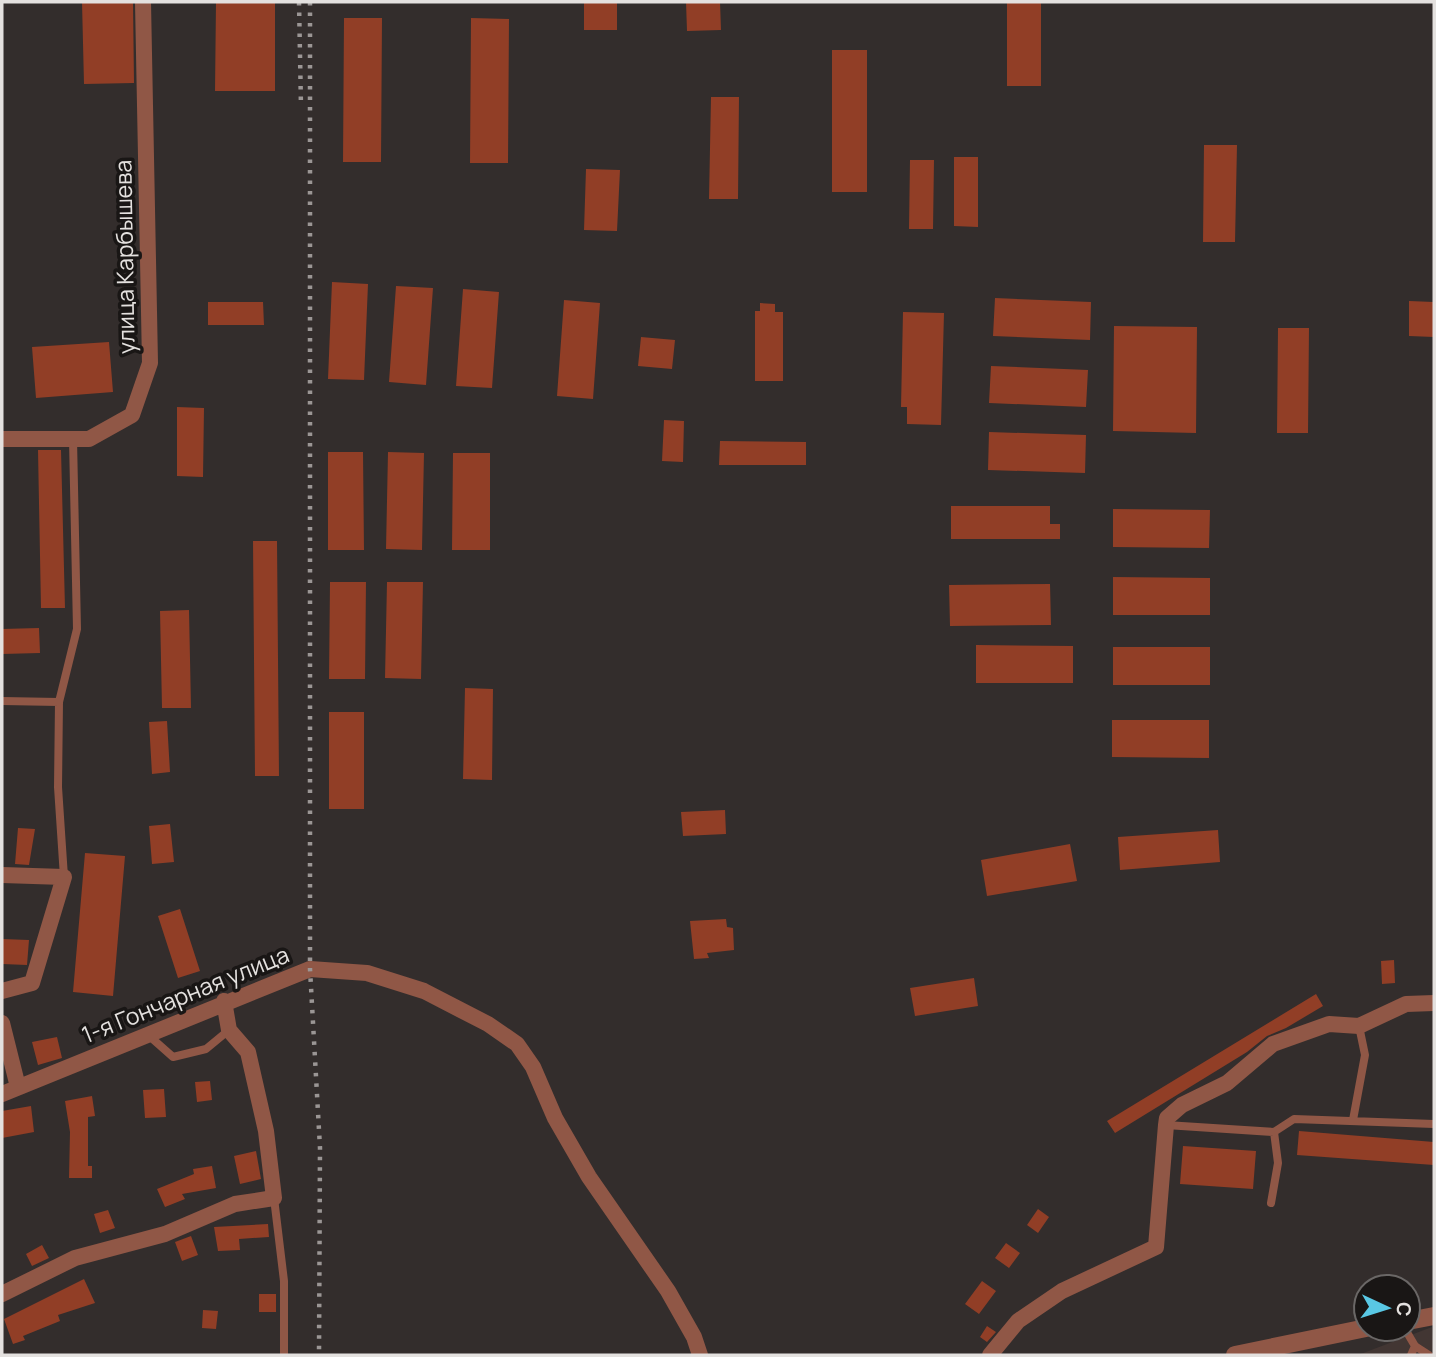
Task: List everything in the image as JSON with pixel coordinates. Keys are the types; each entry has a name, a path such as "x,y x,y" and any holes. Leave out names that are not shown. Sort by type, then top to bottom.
{"street":[{"name":"улица Карбышева","path":"2,439 89,439 132,415 150,363 143,2"},
{"path":"2,874 64,877 32,983 2,991"},
{"name":"1-я Гончарная улица","path":"2,1094 225,1001 310,969 341,968 367,973 424,991 488,1024 517,1044 533,1067 555,1118 589,1177 668,1291 694,1337 700,1355"},
{"path":"2,1294 75,1258 165,1234 234,1204 274,1198 266,1132 248,1052 229,1030 225,1001"},
{"path":"990,1355 1018,1321 1062,1291 1156,1247 1167,1118 1182,1105 1227,1083 1273,1044 1329,1024 1359,1026 1406,1004 1434,1003"},
{"path":"2,1023 18,1087"},
{"path":"1236,1355 1287,1350 1352,1332"}],"lane":[{"path":"64,877 58,788 59,702 77,629 73,439"},
{"path":"2,701 59,702"},
{"path":"1353,1120 1365,1055 1359,1026"},
{"path":"146,1034 173,1057 206,1049 229,1030"},
{"path":"1166,1125 1274,1132 1294,1119 1434,1124"},
{"path":"1271,1203 1278,1163 1274,1132"},
{"path":"274,1198 284,1281 284,1355"},
{"path":"1413,1343 1429,1355"},
{"path":"1411,1355 1415,1346"}],"shaded area":[{"path":"1432,1327 1434,1355 1358,1355 1390,1343 1422,1343 1422,1331"}],"building":[{"path":"82,2 133,2 134,83 84,84"},
{"path":"216,2 275,2 275,91 215,91"},
{"path":"584,2 617,2 617,30 584,30"},
{"path":"686,2 720,2 721,30 687,31"},
{"path":"1007,2 1041,2 1041,86 1007,86"},
{"path":"344,18 382,18 381,162 343,162"},
{"path":"471,18 509,19 508,163 470,163"},
{"path":"832,50 867,50 867,192 832,192"},
{"path":"711,97 739,97 738,199 709,199"},
{"path":"1204,145 1237,145 1235,242 1203,242"},
{"path":"954,157 978,157 978,227 954,226"},
{"path":"910,160 934,160 933,229 909,229"},
{"path":"586,169 620,170 617,231 584,230"},
{"path":"332,282 368,284 364,380 328,379"},
{"path":"396,286 433,288 426,385 389,382"},
{"path":"463,289 499,292 492,388 456,386"},
{"path":"995,298 1091,302 1090,340 993,336"},
{"path":"564,300 600,303 593,399 557,396"},
{"path":"1409,301 1434,302 1434,337 1409,336"},
{"path":"208,302 263,302 264,325 208,325"},
{"path":"760,303 775,304 775,312 783,312 783,381 755,381 755,311 760,311"},
{"path":"903,312 944,313 941,425 907,424 907,407 901,407"},
{"path":"1114,326 1197,327 1196,433 1113,431"},
{"path":"1278,328 1309,328 1308,433 1277,433"},
{"path":"641,337 675,340 672,369 638,366"},
{"path":"109,342 113,392 36,398 32,347"},
{"path":"991,366 1088,370 1086,407 989,403"},
{"path":"177,407 204,408 203,477 177,476"},
{"path":"664,420 684,421 683,462 662,461"},
{"path":"989,432 1086,435 1085,473 988,470"},
{"path":"720,441 806,442 806,465 719,465"},
{"path":"38,450 61,450 65,608 41,608"},
{"path":"328,452 363,452 364,550 328,550"},
{"path":"388,452 424,453 422,550 386,549"},
{"path":"453,453 490,453 490,550 452,550"},
{"path":"951,506 1050,506 1050,524 1060,524 1060,539 951,539"},
{"path":"1113,509 1210,510 1209,548 1113,547"},
{"path":"253,541 277,541 279,776 255,776"},
{"path":"1113,577 1210,578 1210,615 1113,615"},
{"path":"330,582 366,582 365,679 329,679"},
{"path":"387,582 423,582 421,679 385,678"},
{"path":"1050,584 1051,625 950,626 949,585"},
{"path":"189,610 191,708 162,708 160,611"},
{"path":"39,628 40,653 2,654 2,629"},
{"path":"976,645 1073,646 1073,683 976,683"},
{"path":"1113,647 1210,647 1210,685 1113,685"},
{"path":"465,688 493,689 492,780 463,779"},
{"path":"329,712 364,712 364,809 329,809"},
{"path":"1112,720 1209,720 1209,758 1112,757"},
{"path":"167,721 170,772 152,774 149,722"},
{"path":"725,810 726,834 683,836 681,812"},
{"path":"170,824 174,862 152,864 149,826"},
{"path":"18,828 35,829 29,865 15,864"},
{"path":"1218,830 1220,862 1120,870 1118,837"},
{"path":"1070,844 1077,881 987,896 981,860"},
{"path":"85,853 125,856 113,996 73,992"},
{"path":"180,909 200,971 178,978 158,916"},
{"path":"726,919 727,927 733,928 734,950 707,953 709,958 694,959 690,921"},
{"path":"2,939 29,940 27,965 2,964"},
{"path":"1394,960 1395,983 1382,984 1381,961"},
{"path":"974,978 978,1006 915,1016 910,988"},
{"path":"1316,994 1323,1006 1267,1036 1247,1052 1115,1133 1107,1121"},
{"path":"57,1037 62,1058 38,1065 32,1042"},
{"path":"210,1081 212,1100 197,1102 195,1082"},
{"path":"164,1089 166,1117 145,1118 143,1090"},
{"path":"92,1096 95,1116 88,1117 88,1166 92,1166 92,1178 69,1178 70,1132 65,1101"},
{"path":"31,1106 34,1132 2,1138 2,1111"},
{"path":"1299,1131 1434,1142 1434,1165 1297,1155"},
{"path":"1183,1146 1256,1151 1253,1189 1180,1184"},
{"path":"256,1151 261,1179 240,1184 234,1156"},
{"path":"212,1166 216,1188 182,1194 185,1199 165,1207 157,1189 194,1174 193,1169"},
{"path":"1038,1209 1049,1217 1038,1233 1027,1225"},
{"path":"108,1210 115,1228 100,1233 94,1214"},
{"path":"268,1224 269,1237 239,1239 240,1250 218,1251 214,1227"},
{"path":"191,1236 198,1255 182,1261 175,1242"},
{"path":"1006,1243 1020,1253 1009,1268 995,1258"},
{"path":"42,1245 49,1258 32,1266 26,1254"},
{"path":"84,1279 95,1303 58,1315 60,1321 23,1336 25,1340 13,1344 4,1319"},
{"path":"982,1281 996,1291 979,1314 965,1304"},
{"path":"259,1294 276,1294 276,1312 259,1312"},
{"path":"203,1310 218,1311 216,1329 202,1328"},
{"path":"987,1326 996,1332 987,1342 980,1337"}],"railway":[{"path":"299,2 301,107"},
{"path":"310,2 310,969 320,1148 319,1355"}]}
